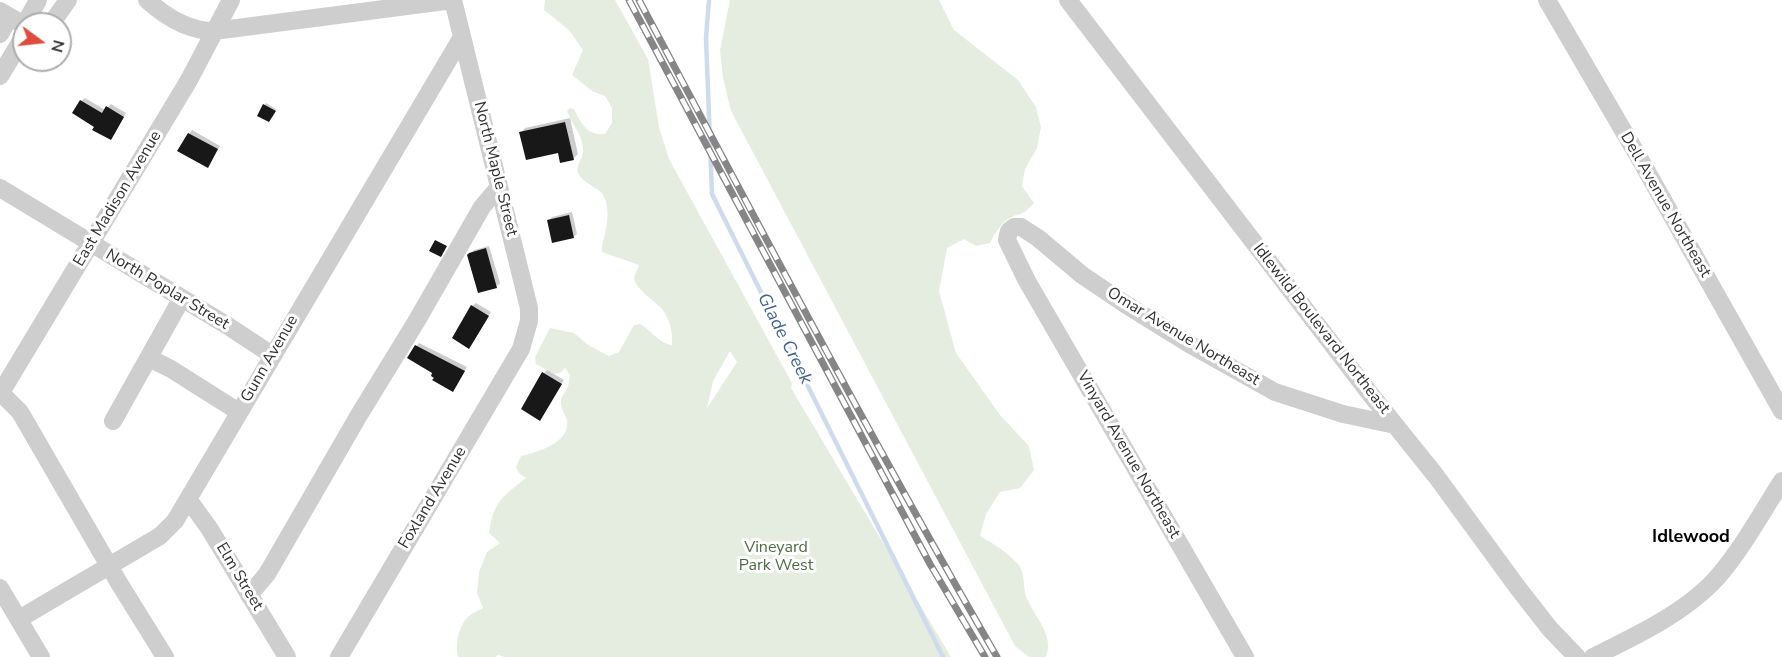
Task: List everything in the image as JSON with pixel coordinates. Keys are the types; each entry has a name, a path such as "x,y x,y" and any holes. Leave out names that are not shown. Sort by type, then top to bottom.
{"street":[{"path":"26,12 39,0"},
{"name":"North Maple Street","path":"147,0 162,14 191,28 214,31 453,0 529,308 525,339"},
{"name":"East Madison Avenue","path":"0,393 189,80 231,0"},
{"name":"Idlewild Boulevard Northeast","path":"1068,0 1436,476 1550,629 1577,657"},
{"name":"Dell Avenue Northeast","path":"1547,0 1782,411"},
{"path":"0,76 12,36"},
{"name":"Gunn Avenue","path":"19,620 165,532 175,521 462,38"},
{"path":"249,595 267,574 482,207 499,187"},
{"name":"North Poplar Street","path":"0,188 272,355"},
{"name":"Omar Avenue Northeast","path":"1013,252 1007,235 1014,227 1021,227 1038,238 1082,275 1125,304 1248,378 1294,399 1343,414 1395,424"},
{"name":"Vinyard Avenue Northeast","path":"1013,252 1027,281 1245,657"},
{"path":"113,421 182,298"},
{"name":"Foxland Avenue","path":"339,657 433,500 525,339"},
{"path":"149,358 171,369 239,412"},
{"path":"0,393 20,412 109,566 165,657"},
{"path":"1593,657 1683,607 1712,583 1730,561 1782,481"},
{"name":"Elm Street","path":"188,499 209,528 287,657"},
{"path":"0,588 41,657"}],"green space":[{"name":"Vineyard Park West","path":"545,0 615,0 648,59 659,127 669,159 792,383 791,388 951,657 505,657 498,655 495,657 458,657 457,642 463,623 483,608 477,593 479,572 487,552 500,543 489,533 496,507 526,478 519,473 516,467 521,456 552,445 564,435 567,428 561,402 570,375 565,368 560,373 554,374 536,364 535,357 550,328 574,333 588,345 609,356 619,352 634,325 640,324 663,342 672,345 670,326 665,313 635,282 634,278 639,265 602,252 606,232 606,201 601,193 583,180 578,173 583,145 567,111 570,108 574,109 582,124 590,131 605,134 612,123 612,108 605,96 592,91 572,75 583,50 569,30 544,10","holes":["730,351 737,362 707,408 713,381"]},
{"path":"730,0 939,0 954,30 1018,80 1036,107 1041,127 1037,148 1025,169 1022,186 1034,203 1023,213 1005,221 990,243 976,246 964,239 947,248 939,291 956,353 1000,415 1029,446 1034,470 1020,488 1000,492 986,514 980,536 1005,552 1020,567 1026,596 1048,641 1046,657 1029,657 1015,646 731,111 723,78 720,50"}],"building":[{"path":"80,100 102,113 106,106 124,117 111,140 92,130 94,127 72,113"},
{"path":"263,104 276,111 269,122 257,116"},
{"path":"565,122 574,160 560,163 558,153 526,160 519,132"},
{"path":"188,133 218,149 208,168 177,151"},
{"path":"569,215 574,238 552,243 547,220"},
{"path":"435,240 447,246 441,257 429,251"},
{"path":"486,248 497,288 478,293 467,255"},
{"path":"471,305 489,316 469,349 452,338"},
{"path":"415,345 465,371 453,392 432,380 434,378 431,376 432,373 407,358"},
{"path":"542,372 562,384 540,421 521,409"}],"waterway":[{"name":"Glade Creek","path":"709,0 706,38 712,194 943,657"}],"railway":[{"path":"629,0 930,564 985,657"},
{"path":"639,0 860,412 997,657"}],"district":[{"name":"Idlewood","path":"1691,538"}]}
